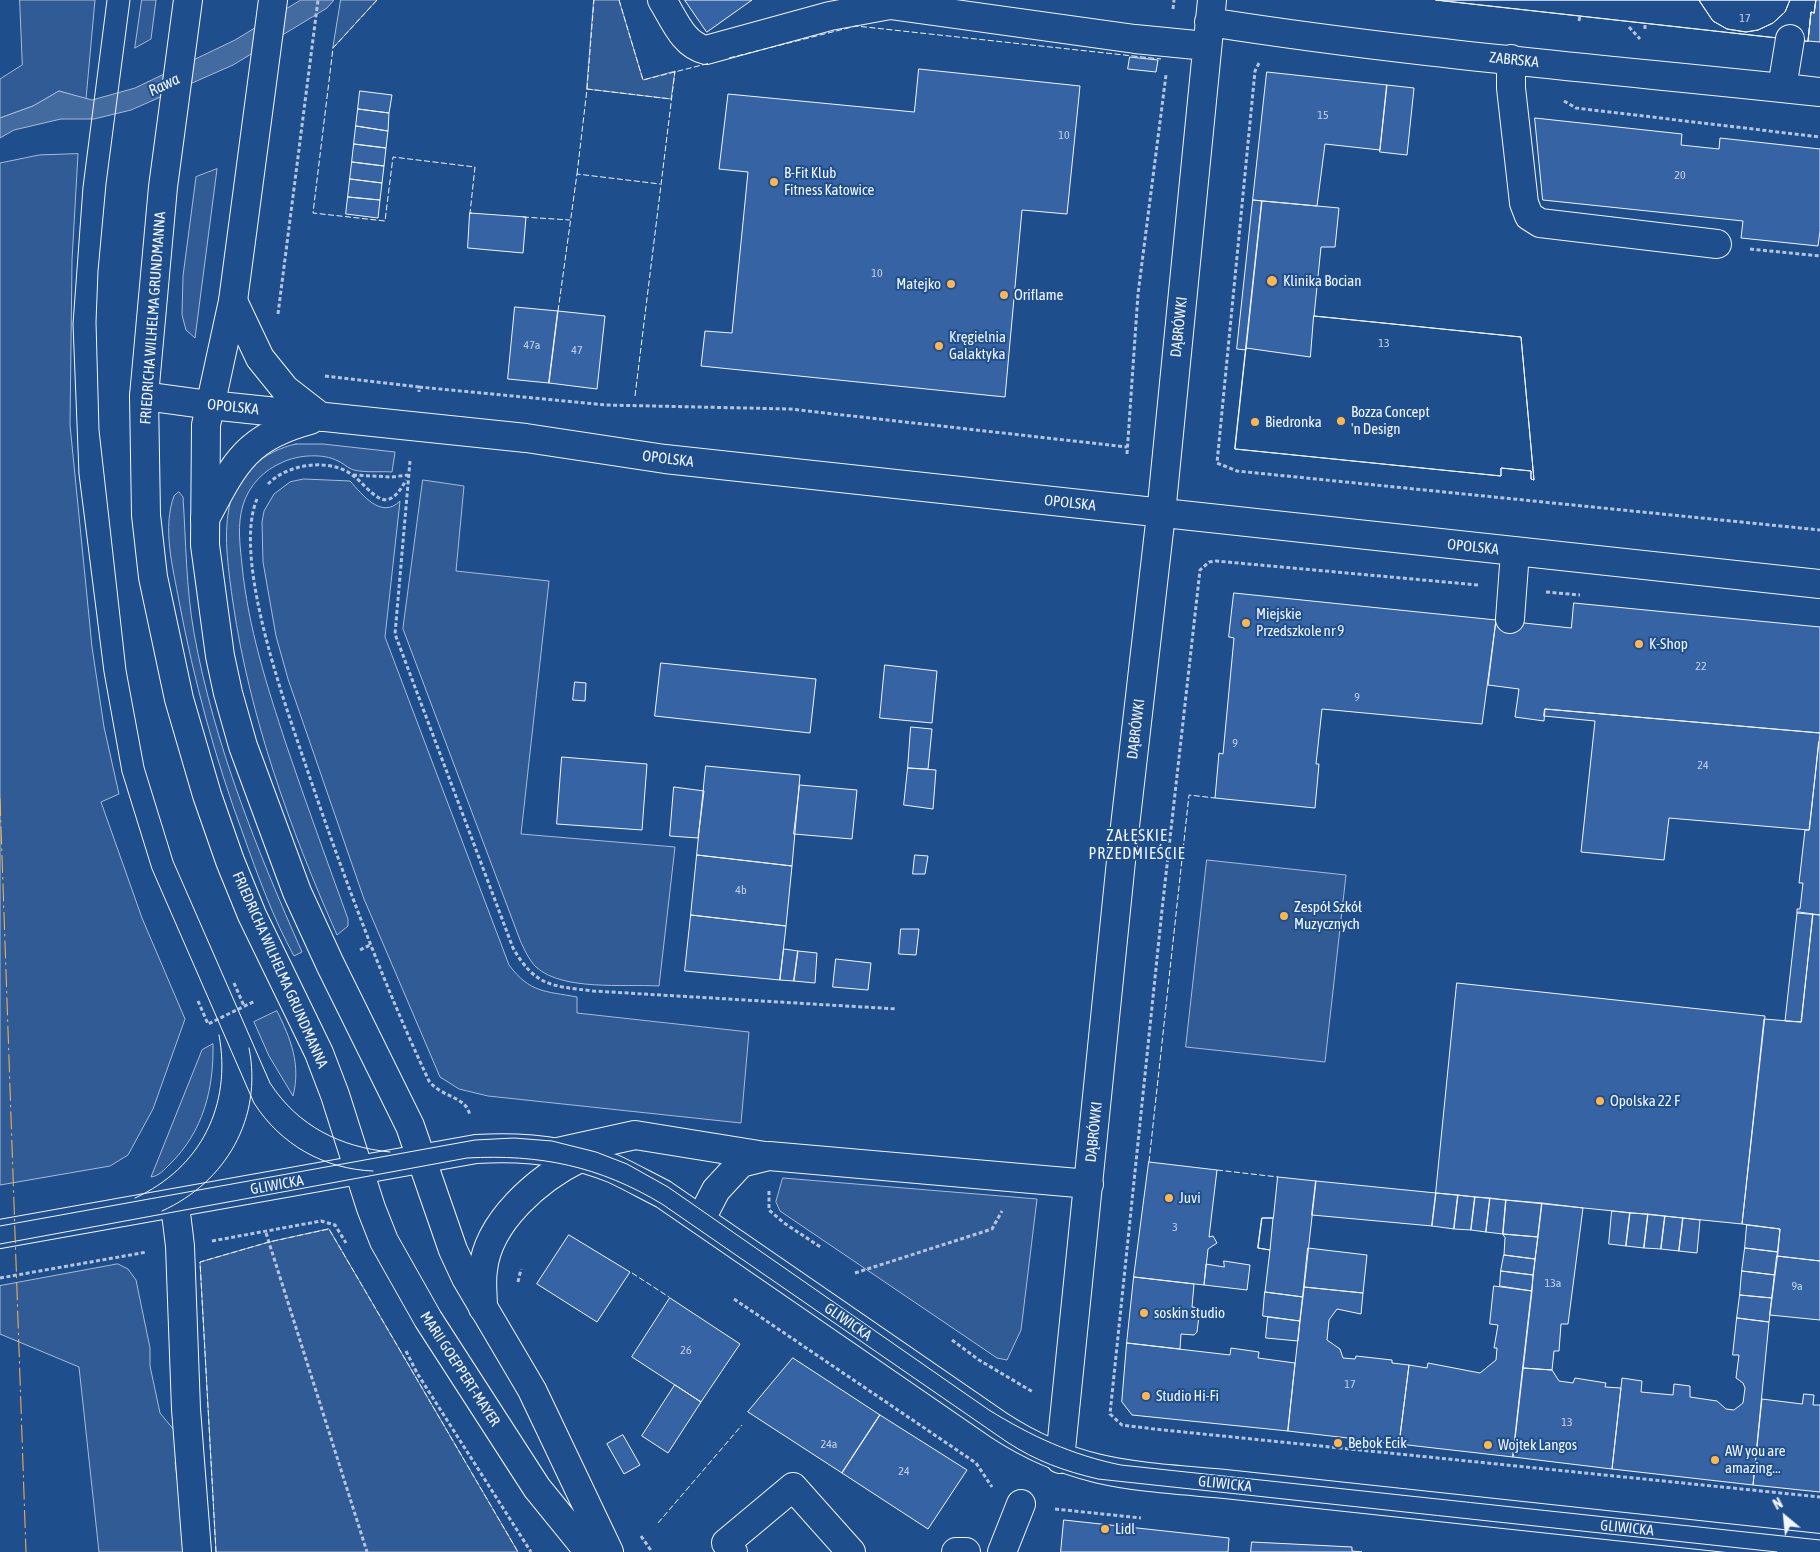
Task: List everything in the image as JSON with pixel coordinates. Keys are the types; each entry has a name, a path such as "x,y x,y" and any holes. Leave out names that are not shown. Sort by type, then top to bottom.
{"street":[{"name":"FRIEDRICHA WILHELMA GRUNDMANNA","path":"188,0 164,187 144,396 145,504 153,577 168,658 189,740 230,861 252,916 318,1053 335,1095 359,1170"},
{"path":"273,0 233,301 206,425 205,519 210,590 220,656 243,746 313,928 404,1112 422,1158 453,1250 483,1308 532,1390 609,1552"},
{"name":"ZABRSKA","path":"662,0 688,42 696,48 706,50 830,16 890,3 1170,43 1209,23 1295,35 1820,92"},
{"name":"DĄBRÓWKI","path":"1060,1459 1121,861 1161,514 1209,23"},
{"path":"1782,88 1790,39"},
{"path":"1511,59 1511,88 1524,203 1530,216 1540,223 1717,244"},
{"path":"233,301 260,358 286,390 321,417"},
{"name":"OPOLSKA","path":"144,396 210,405 526,438 665,459 1820,584"},
{"name":"OPOLSKA","path":"205,519 232,468 267,435 292,424 321,417"},
{"path":"1510,619 1515,552"},
{"name":"GLIWICKA","path":"483,1308 483,1268 493,1236 501,1223 546,1180 567,1156 635,1135 770,1156 1089,1184"},
{"name":"GLIWICKA","path":"0,1234 422,1158 495,1148 524,1148 567,1156 614,1169 663,1194 1028,1445 1060,1459 1098,1470 1140,1477 1225,1484 1820,1548"},
{"name":"GLIWICKA","path":"701,1219 716,1190 741,1163 770,1156"},
{"name":"MARII GOEPPERT-MAYER","path":"359,1170 384,1241 428,1319 537,1488 589,1552"},
{"path":"175,1204 180,1246 186,1409 197,1552"},
{"path":"733,1552 726,1543 793,1487 851,1552"},
{"path":"1002,1552 1021,1504"},
{"path":"956,1552 966,1552"}],"path":[{"path":"278,316 318,0"},
{"path":"1127,454 1138,294 1174,0"},
{"path":"1579,21 1580,16"},
{"path":"1645,29 1646,23"},
{"path":"1262,60 1255,71 1217,463 1237,471 1820,530"},
{"path":"1560,99 1576,108 1820,137"},
{"path":"1748,249 1820,256"},
{"path":"318,373 331,377 419,387 606,405 790,409 1127,447"},
{"path":"418,394 419,387"},
{"path":"411,453 395,634 512,948 526,970 543,981 556,986 593,991 897,1009"},
{"path":"266,486 283,472 298,467 325,466 352,474 391,477 408,475"},
{"path":"352,474 374,496 384,499 390,498 398,492 408,475"},
{"path":"259,495 253,509 250,526 257,592 271,655 304,758 362,924 426,1073 437,1090 466,1104 470,1116"},
{"path":"1582,595 1227,561 1209,562 1200,570 1162,910 1110,1414 1122,1424 1154,1429 1820,1497"},
{"path":"198,1001 208,1024 244,1006 234,983"},
{"path":"769,1187 769,1210 784,1223 822,1248"},
{"path":"855,1273 992,1229 1004,1208"},
{"path":"0,1278 180,1246 266,1233 321,1221 335,1225 349,1249"},
{"path":"266,1233 367,1552"},
{"path":"518,1289 521,1265"},
{"path":"734,1299 976,1463 996,1494 1021,1504 1038,1508 1141,1518"},
{"path":"952,1340 979,1360 1034,1392"},
{"path":"404,1348 417,1373 531,1552"}],"shaded area":[{"path":"20,0 95,0 86,99 59,91 33,106 0,118 0,79 22,65"},
{"path":"142,0 156,0 151,39 135,48"},
{"path":"341,0 377,0 333,48"},
{"path":"594,0 619,0 643,80 675,71 671,99 587,89"},
{"path":"78,154 72,260 70,425 92,647 104,727 119,794 101,802 142,918 185,1019 153,1109 128,1155 110,1166 0,1185 0,163 39,155"},
{"path":"217,169 195,338 186,330 182,315 183,276 196,177"},
{"path":"296,444 323,444 395,452 392,472 354,470 332,458 318,456 303,456 276,465 258,479 249,491 243,505 240,520 240,542 245,588 259,656 286,744 348,919 348,926 337,935 303,855 261,731 240,646 227,556 227,519 232,496 237,485 244,475 262,458 284,447"},
{"path":"304,479 350,481 372,503 386,508 400,501 385,637 509,965 531,986 547,992 577,997 577,1013 749,1032 741,1123 488,1096 459,1089 440,1077 364,899 288,679 276,636 263,562 262,522 264,511 274,494 290,482"},
{"path":"423,480 464,486 456,571 549,581 521,834 675,847 659,986 594,985 561,980 547,975 536,967 523,947 403,629"},
{"path":"179,492 183,497 191,616 213,715 253,836 302,952 294,956 286,942 260,881 223,777 198,690 170,548 169,521 171,508 174,496"},
{"path":"1207,860 1346,875 1325,1062 1186,1047"},
{"path":"277,1011 287,1032 293,1052 296,1074 293,1096 269,1056 254,1022"},
{"path":"213,1044 209,1093 198,1124 181,1152 161,1172 151,1177 202,1050"},
{"path":"783,1178 1037,1199 1021,1330 1007,1360 997,1358 780,1211 776,1202"},
{"path":"329,1229 518,1552 216,1552 200,1262 269,1242"},
{"path":"118,1264 128,1269 136,1280 150,1348 150,1366 160,1413 174,1430 183,1457 175,1462 187,1552 99,1552 79,1367 0,1334 0,1286"}],"water":[{"name":"Rawa","path":"301,0 334,0 327,8 233,65 131,110 94,119 61,119 14,130 0,138 0,118 33,106 59,91 92,100 135,88 235,40"}],"building":[{"path":"685,0 752,0 707,32"},
{"path":"1436,0 1699,0 1713,21 1727,29 1746,32 1758,30 1773,23 1785,12 1790,0 1816,0 1814,13 1811,12 1808,41"},
{"path":"1436,0 1816,0 1814,13 1811,12 1808,41"},
{"path":"1699,0 1790,0 1785,12 1773,23 1758,30 1746,32 1727,29 1713,21"},
{"path":"1816,0 1820,0 1820,42 1808,41 1811,12 1814,13"},
{"path":"1130,57 1158,60 1156,72 1128,69"},
{"path":"919,69 1080,86 1067,214 1022,210 1005,397 701,366 705,331 732,333 748,172 719,169 728,94 914,112"},
{"path":"1267,72 1387,85 1380,150 1325,144 1317,206 1253,200"},
{"path":"1387,85 1414,88 1407,155 1380,152"},
{"path":"360,91 392,95 389,113 358,109"},
{"path":"358,109 389,113 388,131 356,126"},
{"path":"1535,118 1682,134 1681,145 1719,149 1720,138 1820,149 1820,231 1818,246 1741,238 1743,221 1543,200"},
{"path":"356,126 388,131 386,148 354,144"},
{"path":"354,144 386,148 384,166 352,162"},
{"path":"352,162 384,166 382,183 350,179"},
{"path":"350,179 382,183 380,200 348,197"},
{"path":"348,197 380,200 378,218 346,214"},
{"path":"1253,200 1262,201 1246,350 1237,349"},
{"path":"1262,201 1339,208 1335,247 1321,247 1314,316 1521,337 1534,480 1531,479 1531,471 1501,468 1501,476 1235,449"},
{"path":"470,213 526,217 523,253 468,248"},
{"path":"515,307 558,311 549,383 508,379"},
{"path":"558,311 605,316 597,389 549,383"},
{"path":"1314,316 1521,337 1534,480 1531,479 1531,471 1501,468 1501,476 1235,449 1246,348 1310,357"},
{"path":"1234,593 1496,620 1482,724 1322,709 1316,764 1319,764 1315,808 1215,798 1219,753 1223,754 1234,638 1229,637"},
{"path":"1574,603 1820,627 1820,733 1545,709 1544,721 1515,717 1519,689 1488,685 1496,620 1571,628"},
{"path":"661,663 816,679 810,733 655,716"},
{"path":"885,665 937,671 932,723 880,718"},
{"path":"575,682 586,683 585,701 573,700"},
{"path":"1545,709 1820,733 1809,830 1669,818 1664,860 1581,852 1595,721 1544,716"},
{"path":"911,727 932,729 928,769 908,768"},
{"path":"1819,742 1820,915 1797,913 1797,909 1800,909 1803,883 1799,883 1805,830 1809,830"},
{"path":"562,757 647,764 642,830 557,824"},
{"path":"706,766 800,775 792,866 697,855"},
{"path":"908,768 936,770 933,809 904,805"},
{"path":"800,785 857,790 852,839 794,834"},
{"path":"674,787 704,791 698,838 670,836"},
{"path":"697,855 792,866 786,926 691,915"},
{"path":"915,855 928,856 925,874 913,874"},
{"path":"1797,913 1813,914 1801,1022 1785,1021"},
{"path":"1813,914 1820,915 1820,1261 1777,1256 1780,1229 1742,1224 1764,1019 1801,1022"},
{"path":"691,915 786,926 780,980 685,971"},
{"path":"901,929 919,929 916,955 899,954"},
{"path":"784,949 798,951 794,981 780,980"},
{"path":"798,951 817,953 815,983 794,981"},
{"path":"836,959 871,963 868,990 833,987"},
{"name":"Opolska 22 F","path":"1457,983 1765,1016 1742,1224 1436,1193"},
{"path":"1149,1162 1217,1170 1209,1237 1213,1236 1217,1243 1208,1249 1204,1285 1134,1277"},
{"path":"1278,1177 1316,1181 1303,1297 1265,1292 1270,1250 1258,1248 1262,1218 1273,1218"},
{"path":"1316,1181 1436,1193 1432,1226 1312,1215"},
{"path":"1436,1193 1458,1195 1454,1229 1432,1226"},
{"path":"1458,1195 1475,1197 1471,1230 1454,1229"},
{"path":"1475,1197 1490,1198 1486,1232 1471,1230"},
{"path":"1490,1198 1506,1200 1503,1234 1486,1232"},
{"path":"1506,1200 1542,1203 1538,1237 1503,1234"},
{"path":"1542,1203 1583,1208 1568,1324 1561,1324 1559,1351 1554,1351 1552,1370 1523,1368"},
{"path":"1612,1211 1630,1213 1626,1246 1609,1244"},
{"path":"1630,1213 1648,1214 1644,1248 1626,1246"},
{"path":"1648,1214 1665,1216 1661,1249 1644,1248"},
{"path":"1665,1216 1683,1218 1679,1251 1661,1249"},
{"path":"1262,1218 1273,1218 1270,1250 1258,1248"},
{"path":"1683,1218 1700,1220 1697,1253 1679,1251"},
{"path":"1747,1225 1780,1229 1778,1252 1745,1248"},
{"path":"1503,1234 1538,1237 1535,1259 1504,1255 1505,1238"},
{"path":"569,1235 630,1272 597,1322 537,1284"},
{"path":"1308,1248 1367,1255 1363,1293 1304,1287"},
{"path":"1745,1248 1778,1252 1775,1275 1742,1271"},
{"path":"1504,1255 1535,1259 1533,1275 1501,1271"},
{"path":"1777,1256 1820,1261 1820,1320 1770,1315"},
{"path":"1224,1261 1250,1265 1247,1290 1204,1285 1206,1264 1224,1267"},
{"path":"1501,1271 1533,1275 1532,1291 1500,1286"},
{"path":"1742,1271 1775,1275 1772,1298 1740,1295"},
{"path":"1134,1277 1194,1284 1192,1307 1200,1308 1197,1332 1194,1335 1181,1334 1180,1349 1127,1343"},
{"path":"1494,1286 1532,1291 1513,1457 1399,1444 1409,1365 1427,1368 1428,1363 1480,1373 1496,1360 1497,1348 1494,1348 1498,1325 1490,1324"},
{"path":"1304,1287 1363,1293 1361,1314 1337,1309 1329,1320 1327,1340 1340,1349 1343,1358 1355,1359 1356,1356 1392,1360 1392,1363 1409,1365 1399,1444 1288,1431"},
{"path":"1265,1292 1303,1297 1300,1321 1263,1316"},
{"path":"1740,1295 1772,1298 1769,1322 1737,1318"},
{"path":"670,1298 740,1344 701,1402 632,1357"},
{"path":"1268,1317 1300,1321 1298,1341 1266,1338"},
{"path":"1737,1318 1769,1322 1753,1485 1612,1469 1622,1378 1642,1381 1641,1392 1673,1395 1674,1384 1690,1386 1690,1397 1717,1401 1726,1409 1734,1410 1743,1403 1745,1388 1743,1383 1736,1378 1739,1355 1733,1355"},
{"path":"1127,1343 1230,1355 1231,1348 1259,1352 1258,1358 1295,1363 1288,1431 1132,1415 1122,1402"},
{"path":"793,1358 880,1415 842,1473 748,1412"},
{"path":"1523,1368 1552,1370 1559,1381 1573,1383 1575,1378 1606,1383 1605,1387 1621,1388 1612,1469 1513,1457"},
{"path":"675,1385 701,1402 668,1453 642,1436"},
{"path":"1804,1394 1814,1395 1813,1405 1820,1405 1820,1492 1753,1485 1762,1399 1802,1404"},
{"path":"880,1415 967,1470 928,1529 842,1473"},
{"path":"623,1435 640,1465 624,1474 607,1444"},
{"name":"Lidl","path":"1064,1520 1229,1538 1228,1552 1061,1552"},
{"path":"1252,1542 1352,1547 1352,1551 1362,1552 1251,1552"}],"tram line":[{"path":"107,0 83,187 73,324 79,474 104,672 122,772 152,869 254,1103 277,1131 305,1152 321,1160 338,1165 373,1171"},
{"path":"130,0 106,184 98,271 96,322 99,430 126,670 144,767 173,861 270,1083 294,1111 322,1132 354,1145 390,1152"},
{"path":"135,1198 158,1185 178,1170 194,1152 207,1132 216,1109 221,1086 222,1061 219,1035"},
{"path":"162,1211 185,1199 205,1183 235,1145 244,1123 250,1099 252,1074 249,1048"},
{"path":"0,1226 475,1140 514,1138 552,1141 596,1152 627,1164 668,1187 989,1410 1052,1444 1086,1456 1121,1465 1820,1540"},
{"path":"0,1244 467,1158 519,1158 568,1165 615,1180 662,1204 1007,1442 1040,1460 1074,1473 1098,1479 1777,1552"}],"fence":[{"path":"377,0 333,48 313,213 385,221 393,157 475,167 470,213 473,213"},
{"path":"587,89 594,0"},
{"path":"619,0 643,80 710,63"},
{"path":"729,58 856,26 1161,59"},
{"path":"635,396 675,71"},
{"path":"577,174 587,89 671,99"},
{"path":"558,311 577,174 660,184"},
{"path":"523,217 570,220"},
{"path":"1149,1162 1189,795 1215,798"},
{"path":"1217,1170 1278,1177"},
{"path":"216,1552 200,1262 269,1242 329,1229 518,1552"},
{"path":"632,1273 669,1297"},
{"path":"658,1523 742,1425"}],"power":[{"path":"0,798 26,1552"}],"place":[{"name":"B-Fit Klub Fitness Katowice","path":"774,182"},
{"name":"Klinika Bocian","path":"1272,281"},
{"name":"Matejko","path":"951,284"},
{"name":"Oriflame","path":"1004,295"},
{"name":"Kręgielnia Galaktyka","path":"939,346"},
{"name":"Bozza Concept 'n Design","path":"1341,421"},
{"name":"Biedronka","path":"1255,422"},
{"name":"Miejskie Przedszkole nr 9","path":"1246,623"},
{"name":"K-Shop","path":"1639,644"},
{"name":"Zespół Szkół Muzycznych","path":"1284,916"},
{"name":"Opolska 22 F","path":"1600,1101"},
{"name":"Juvi","path":"1169,1198"},
{"name":"soskin studio","path":"1144,1313"},
{"name":"Studio Hi-Fi","path":"1146,1396"},
{"name":"Bebok Ecik","path":"1338,1443"},
{"name":"Wojtek Langos","path":"1488,1445"},
{"name":"AW you are amazing…","path":"1715,1460"},
{"name":"Lidl","path":"1105,1529"}],"district":[{"name":"ZAŁĘSKIE PRZEDMIEŚCIE","path":"1137,845"}]}
